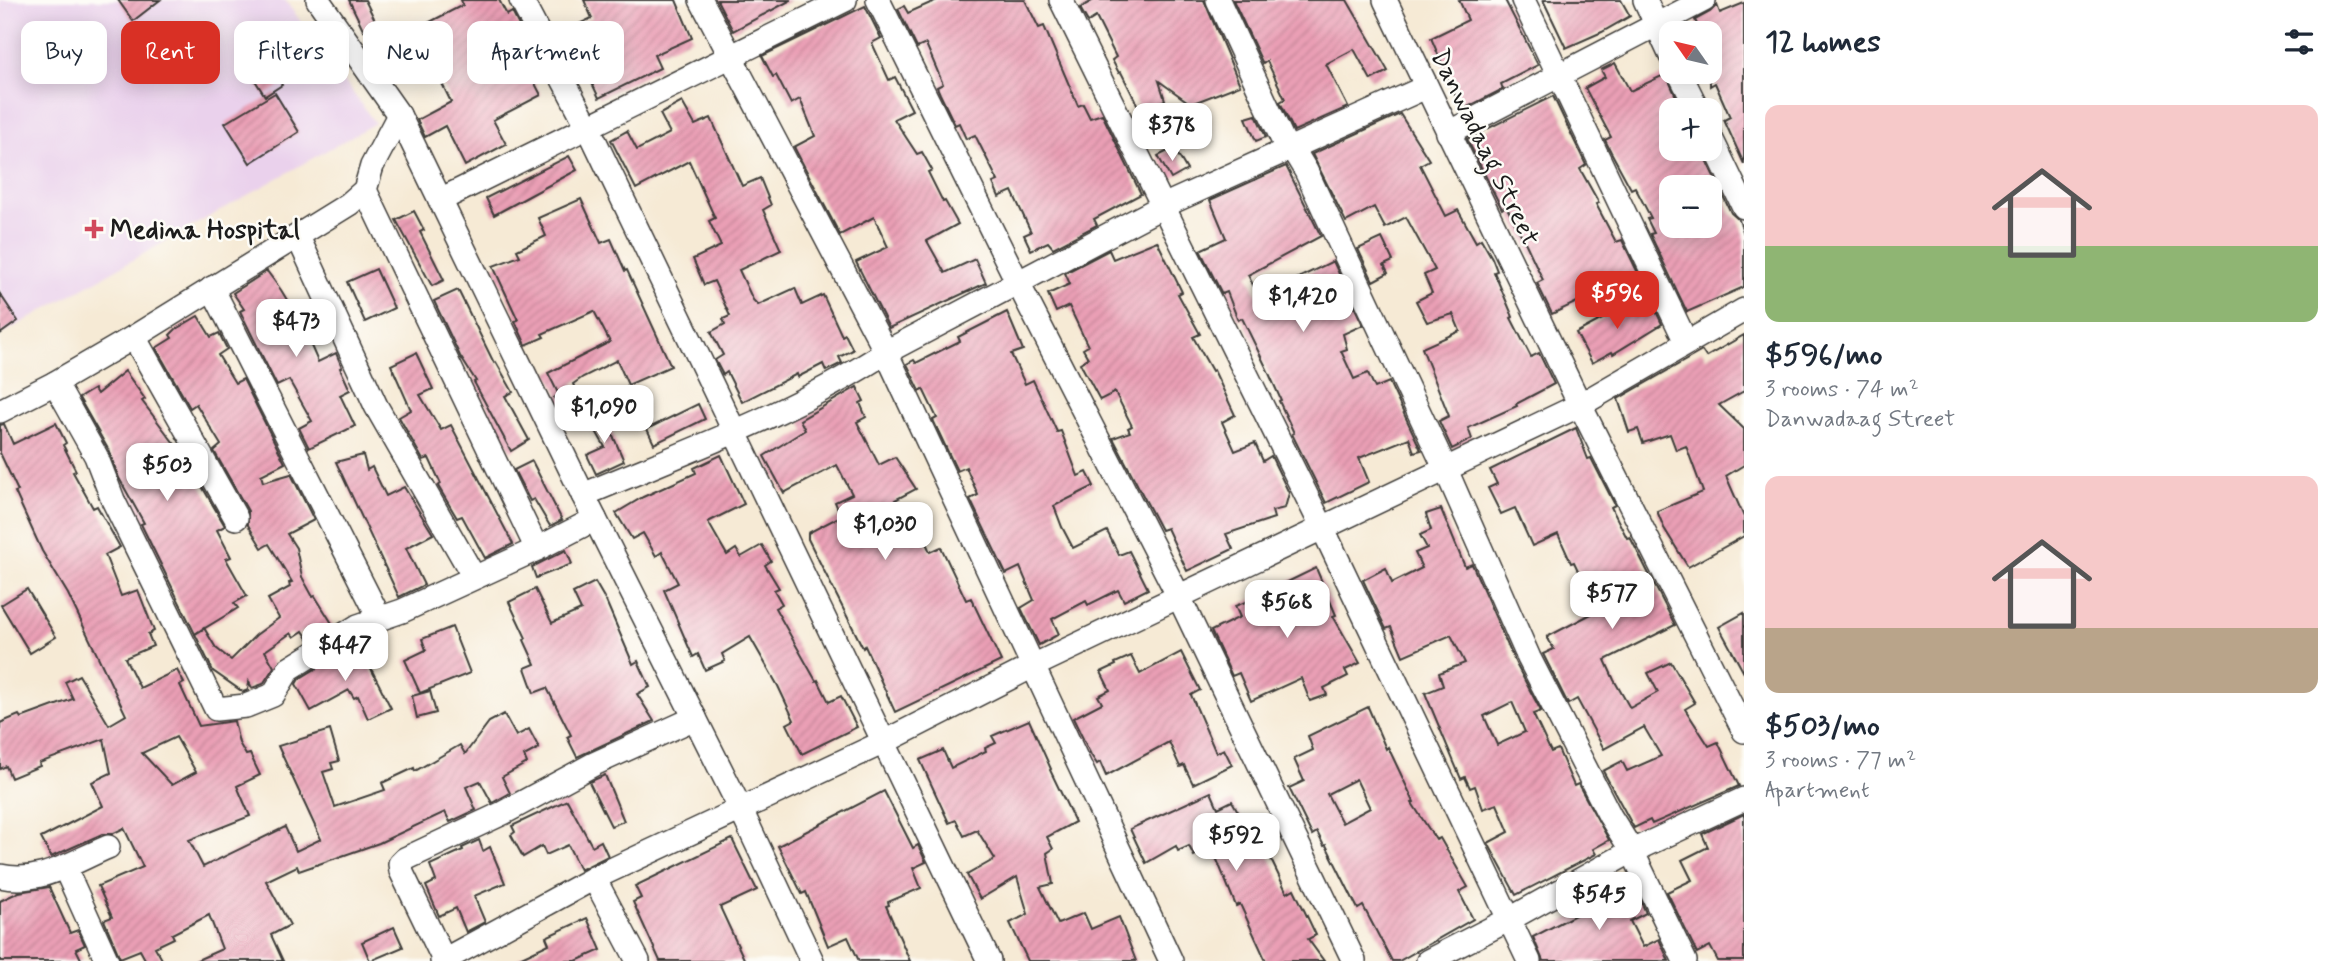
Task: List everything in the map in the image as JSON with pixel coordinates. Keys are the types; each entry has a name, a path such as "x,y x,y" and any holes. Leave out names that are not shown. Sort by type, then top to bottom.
{"street":[{"path":"318,0 399,115 583,495 740,808 812,961"},
{"path":"521,0 588,127 989,961"},
{"path":"701,0 733,56 886,352 1171,961"},
{"path":"440,200 845,0"},
{"path":"878,0 1018,283 1179,597 1354,961"},
{"path":"1061,0 1322,529 1529,961"},
{"path":"1218,0 1289,148 1306,171 1446,470 1529,658 1604,805 1632,851 1685,961"},
{"name":"Danwadaag Street","path":"1385,0 1580,405 1736,694 1744,731"},
{"path":"1523,0 1686,342"},
{"path":"1645,0 1659,30"},
{"path":"1448,133 1704,0"},
{"path":"583,495 754,424 855,373 886,352 1163,206 1426,87"},
{"path":"0,411 134,337 349,204 365,190 372,166 399,115"},
{"path":"1722,161 1744,206"},
{"path":"365,190 537,549"},
{"path":"298,237 376,406 474,577"},
{"path":"212,288 380,619"},
{"path":"695,718 594,764 503,813 405,859 400,864 401,871 448,959 594,878 884,742 1033,666 1580,405 1744,310"},
{"path":"134,337 236,518"},
{"path":"55,383 96,456 113,500 216,709 246,706 273,695 289,669 358,626 380,619 537,549 595,519"},
{"path":"1428,961 1632,851 1744,799"},
{"path":"0,876 19,880 65,868 108,847"},
{"path":"65,868 107,961"},
{"path":"594,878 638,961"}],"shaded area":[{"name":"Medina Hospital","path":"0,0 285,0 300,21 234,21 234,84 346,84 375,123 0,335"}],"building":[{"path":"118,0 160,0 133,21"},
{"path":"349,0 365,0 376,21 363,21 363,29"},
{"path":"461,0 499,0 507,15 512,12 517,21 467,21 467,84 535,84 541,95 493,120 506,144 465,166 445,126 425,137 417,120 451,102 442,84 453,84 453,21 432,21 463,5"},
{"path":"584,0 676,0 692,38 654,55 660,68 599,98 592,84 624,84 624,21 586,21 592,18"},
{"path":"717,0 791,0 733,31"},
{"path":"937,0 1025,0 1039,28 1044,26 1078,106 1083,104 1090,118 1102,114 1141,194 1094,219 1097,225 1053,248 1048,242 1031,250 1024,235 1031,232 1012,191 999,197 993,183 998,181 975,135 966,139 959,123 955,125 937,87 943,84 926,44 917,48 898,9 904,6 908,13"},
{"path":"1094,0 1204,0 1240,85 1191,104 1159,81 1165,100 1141,112 1112,60 1116,57 1096,17 1088,22 1080,8"},
{"path":"1233,0 1347,0 1388,71 1371,80 1354,49 1326,64 1348,107 1294,131 1280,102 1285,99 1267,61 1263,64"},
{"path":"1459,0 1505,0 1538,65 1501,84 1503,89 1462,110 1431,38 1468,20"},
{"path":"1543,0 1621,0 1630,16 1566,48"},
{"path":"1744,3 1744,164 1724,120 1730,117 1715,84 1722,84 1722,21 1695,20 1717,5 1720,13"},
{"path":"865,6 881,38 872,43 889,80 895,77 912,110 894,119 917,154 922,152 932,170 928,172 943,202 945,201 958,224 927,241 945,273 975,259 986,283 889,328 856,262 888,247 874,217 840,235 794,147 815,136 800,99 791,104 776,75 773,77 762,56"},
{"path":"1615,63 1630,91 1659,77 1659,84 1670,84 1677,98 1659,98 1659,161 1707,161 1713,175 1659,175 1659,238 1722,238 1722,194 1731,213 1739,220 1744,234 1744,287 1687,312 1650,234 1654,233 1647,219 1651,218 1635,187 1631,189 1611,152 1605,140 1611,137 1585,88 1605,77 1601,70"},
{"path":"257,84 281,84 282,85 265,96"},
{"path":"275,93 299,132 250,163 225,123"},
{"path":"1553,96 1586,165 1580,169 1599,203 1596,204 1616,242 1622,240 1638,273 1552,314 1537,283 1543,280 1526,244 1506,206 1502,209 1467,139"},
{"path":"682,102 695,125 711,118 742,186 760,178 771,205 763,210 781,250 739,270 753,300 758,305 795,288 802,305 823,295 842,336 845,334 853,350 839,357 842,363 826,371 823,364 798,377 797,374 742,402 727,372 723,375 715,360 723,355 711,332 725,324 723,319 730,316 714,281 704,285 693,259 721,246 709,221 715,218 689,161 636,189 611,140 627,131 637,150 670,133 660,114"},
{"path":"1400,114 1429,160 1420,165 1446,216 1458,210 1476,242 1481,239 1497,271 1494,272 1513,317 1511,318 1531,357 1539,353 1554,384 1516,404 1517,406 1468,428 1472,439 1452,449 1439,421 1449,416 1422,348 1460,331 1453,314 1427,322 1416,301 1432,293 1424,275 1435,270 1406,217 1385,228 1374,207 1346,222 1312,154"},
{"path":"1256,115 1266,137 1256,141 1246,118"},
{"path":"1174,148 1187,170 1171,179 1158,156"},
{"path":"569,156 577,170 494,215 486,198"},
{"path":"1286,166 1321,236 1248,275 1259,297 1333,261 1363,325 1343,334 1347,349 1341,351 1354,379 1368,373 1375,388 1389,382 1421,450 1414,452 1409,438 1359,458 1369,482 1326,503 1292,434 1294,433 1279,401 1281,400 1242,318 1238,320 1227,292 1222,294 1200,250 1226,238 1210,200"},
{"path":"581,199 601,243 611,239 671,366 628,385 617,360 583,377 573,384 586,411 565,421 554,398 559,395 548,373 610,342 594,311 542,334 544,337 526,345 515,321 518,320 493,266 520,256 517,250 546,236 538,218"},
{"path":"414,211 424,230 420,232 444,280 432,286 396,220"},
{"path":"1382,238 1393,261 1384,265 1388,273 1373,281 1358,249"},
{"path":"1157,241 1182,292 1178,294 1200,334 1193,337 1212,371 1214,370 1235,415 1222,422 1235,451 1255,443 1263,461 1271,456 1289,493 1285,508 1272,511 1274,518 1226,534 1233,549 1187,571 1167,528 1161,530 1113,438 1130,432 1128,428 1132,426 1115,392 1100,400 1080,363 1088,358 1083,349 1088,346 1069,306 1056,312 1048,294 1070,284 1065,273 1109,250 1113,259"},
{"path":"376,269 394,308 365,322 347,282"},
{"path":"267,271 301,323 318,362 336,353 350,390 340,395 355,426 309,448 299,428 312,421 289,380 277,386 240,311 244,309 233,293"},
{"path":"458,290 494,363 496,362 513,392 505,396 529,440 511,451 434,301"},
{"path":"0,294 18,321 0,334"},
{"path":"1634,302 1641,315 1654,307 1662,324 1613,354 1612,352 1592,363 1576,333"},
{"path":"1007,312 1023,350 1011,354 1025,384 1033,380 1057,432 1061,431 1078,476 1087,472 1094,486 1054,506 1062,527 1073,548 1107,531 1119,555 1129,551 1148,589 1124,601 1118,590 1088,605 1086,601 1052,619 1059,634 1039,645 1021,608 1034,600 1020,567 1006,574 970,499 978,495 966,467 957,471 933,420 937,418 907,364 914,360 916,363 960,341 958,337"},
{"path":"198,316 211,337 219,333 227,349 218,355 235,383 243,379 285,463 261,475 263,482 291,474 314,520 287,534 296,548 302,577 333,625 309,640 303,631 294,637 291,633 265,651 274,667 263,684 252,688 249,682 248,690 243,692 213,671 195,634 204,628 216,648 231,660 256,635 279,618 268,599 290,587 289,583 292,582 269,544 262,548 248,525 248,511 214,451 221,445 196,404 190,408 156,348 172,338 170,335 176,329"},
{"path":"1744,335 1744,391 1719,405 1744,429 1744,465 1726,476 1744,517 1744,536 1688,567 1664,528 1657,511 1703,492 1686,446 1676,450 1670,434 1643,443 1638,429 1629,432 1618,399 1702,351 1706,357"},
{"path":"416,353 433,389 420,395 441,430 451,425 513,544 485,558 462,516 457,518 438,486 441,484 429,458 423,460 399,417 411,410 391,365"},
{"path":"125,371 145,399 142,401 186,459 225,526 217,530 231,557 226,559 247,596 234,603 238,608 195,634 141,524 144,523 119,478 108,449 79,398 94,389 97,394"},
{"path":"857,387 864,401 860,403 866,417 857,422 879,465 895,457 916,489 895,500 913,529 919,527 930,552 941,547 966,600 971,598 1001,661 895,712 865,646 863,648 808,539 808,533 841,516 835,502 852,494 837,465 784,493 764,456 805,430 800,420"},
{"path":"698,404 705,419 654,444 647,429"},
{"path":"602,410 624,461 596,474 587,455 605,447 588,417"},
{"path":"56,423 76,471 73,472 93,508 97,506 120,547 105,555 121,596 138,590 154,631 148,634 153,646 125,658 140,688 177,670 184,683 180,685 199,726 234,721 239,743 246,755 250,754 260,775 237,786 250,816 189,840 203,867 285,827 296,851 321,839 278,746 330,730 339,761 331,763 333,769 323,772 335,807 385,790 382,783 414,768 415,771 460,745 465,754 489,722 504,714 516,736 529,729 539,748 524,756 527,763 502,777 510,793 492,803 480,781 466,787 476,810 450,822 445,812 379,843 299,871 297,866 266,881 290,925 271,935 283,961 195,961 222,949 209,915 172,934 174,938 155,947 163,961 146,961 140,950 120,958 104,920 112,917 98,886 143,867 124,828 112,834 102,834 51,857 41,838 103,806 92,782 111,773 104,739 39,763 40,766 11,778 6,766 0,769 0,723 73,699 65,682 79,675 109,725 126,715 68,594 42,551 15,492 18,491 0,453 0,425 4,424 13,444","holes":["176,737 196,772 172,785 142,753"]},
{"path":"1576,428 1588,459 1591,458 1615,505 1611,507 1627,538 1630,537 1675,625 1605,660 1614,680 1630,708 1658,692 1648,673 1671,662 1695,703 1685,709 1709,746 1718,742 1739,786 1652,824 1650,820 1634,828 1603,771 1622,761 1627,771 1661,756 1644,727 1604,749 1577,699 1568,704 1543,654 1554,649 1547,637 1595,612 1589,601 1592,600 1558,534 1532,546 1515,508 1501,514 1488,488 1497,484 1490,470"},
{"path":"363,455 367,470 372,467 386,496 404,487 433,534 406,548 424,585 399,597 336,462"},
{"path":"721,455 744,504 708,522 727,555 736,549 741,557 762,545 771,561 765,565 779,588 774,590 782,604 775,608 829,702 841,696 857,727 802,754 787,724 794,720 750,637 722,654 725,661 705,670 698,654 693,657 664,590 678,583 662,552 656,556 643,533 632,539 616,513 643,497 696,473 694,468"},
{"path":"532,461 562,520 550,526 534,499 530,501 514,470"},
{"path":"1441,509 1465,567 1472,564 1516,664 1541,711 1533,714 1551,752 1558,749 1574,786 1578,784 1609,840 1593,849 1596,854 1516,895 1488,843 1509,832 1497,804 1483,809 1475,786 1470,788 1465,777 1461,779 1425,693 1443,686 1439,673 1465,663 1451,635 1403,656 1391,627 1386,629 1363,580 1386,568 1392,583 1422,568 1415,553 1427,548 1420,535 1431,530 1426,514","holes":["1512,702 1525,732 1497,745 1484,716"]},
{"path":"566,550 572,564 536,578 532,567"},
{"path":"1316,568 1336,615 1333,616 1360,663 1345,670 1348,676 1324,688 1327,695 1310,701 1301,678 1251,701 1239,673 1232,676 1211,631 1240,617 1235,606 1274,591 1273,589"},
{"path":"595,582 633,664 638,661 650,687 637,694 654,721 577,757 567,737 571,735 547,688 534,693 525,668 535,664 509,602 535,589 552,623 581,610 573,593"},
{"path":"27,589 56,637 30,653 1,605"},
{"path":"1744,613 1744,673 1719,627"},
{"path":"452,627 470,673 420,693 405,660 426,650 422,639"},
{"path":"358,643 391,708 368,719 358,696 354,698 349,690 311,711 296,684 299,679"},
{"path":"1181,652 1200,690 1191,695 1216,753 1224,749 1232,765 1193,784 1184,765 1180,767 1169,742 1106,776 1100,762 1097,764 1091,755 1073,718 1102,703 1098,696 1110,690 1101,672 1116,665 1115,663 1131,656 1140,674"},
{"path":"430,691 436,713 417,718 412,696"},
{"path":"1368,707 1386,749 1388,747 1414,802 1412,803 1436,840 1440,838 1468,887 1459,892 1473,919 1399,961 1392,961 1363,906 1358,909 1326,845 1324,846 1317,832 1312,835 1289,788 1304,781 1294,759 1313,750 1308,736","holes":["1356,779 1370,808 1342,823 1327,794"]},
{"path":"1029,720 1075,822 1047,837 1053,849 1047,853 1053,884 1040,887 1058,924 1084,913 1091,929 1119,917 1136,961 1028,961 1010,923 1028,914 1017,877 980,899 967,875 995,859 977,830 964,836 956,820 949,823 920,760 943,750 951,768 986,751 985,748 996,743 992,736"},
{"path":"605,775 624,821 611,826 589,782"},
{"path":"884,791 913,848 918,845 926,862 913,868 921,888 888,902 889,905 886,906 910,961 859,961 848,937 828,946 806,892 802,894 778,846"},
{"path":"1211,792 1218,808 1232,801 1258,846 1263,843 1287,893 1294,889 1316,935 1308,939 1324,961 1266,961 1240,904 1236,906 1213,850 1208,852 1207,849 1194,856 1189,846 1178,851 1176,846 1146,863 1130,829"},
{"path":"567,800 592,846 601,841 608,856 580,870 568,845 546,855 542,846 523,857 511,835 515,832 512,826"},
{"path":"1744,814 1744,961 1718,961 1710,946 1697,953 1667,892 1692,880 1682,860 1708,847 1702,834"},
{"path":"732,839 757,890 720,907 745,961 660,961 633,902 641,898 635,886"},
{"path":"479,840 483,851 490,847 505,883 474,896 485,922 466,932 456,908 439,916 426,886 436,881 430,865"},
{"path":"1610,882 1622,906 1639,897 1646,913 1630,921 1643,947 1659,939 1669,961 1543,961 1533,937 1579,913 1573,901"},
{"path":"49,887 70,933 78,930 85,945 76,949 82,961 0,961 0,901 19,892"},
{"path":"587,918 601,950 576,961 513,961 549,944 546,937"},
{"path":"394,927 403,947 370,961 362,942"}],"place":[{"name":"Medina Hospital","path":"94,229"}]}
